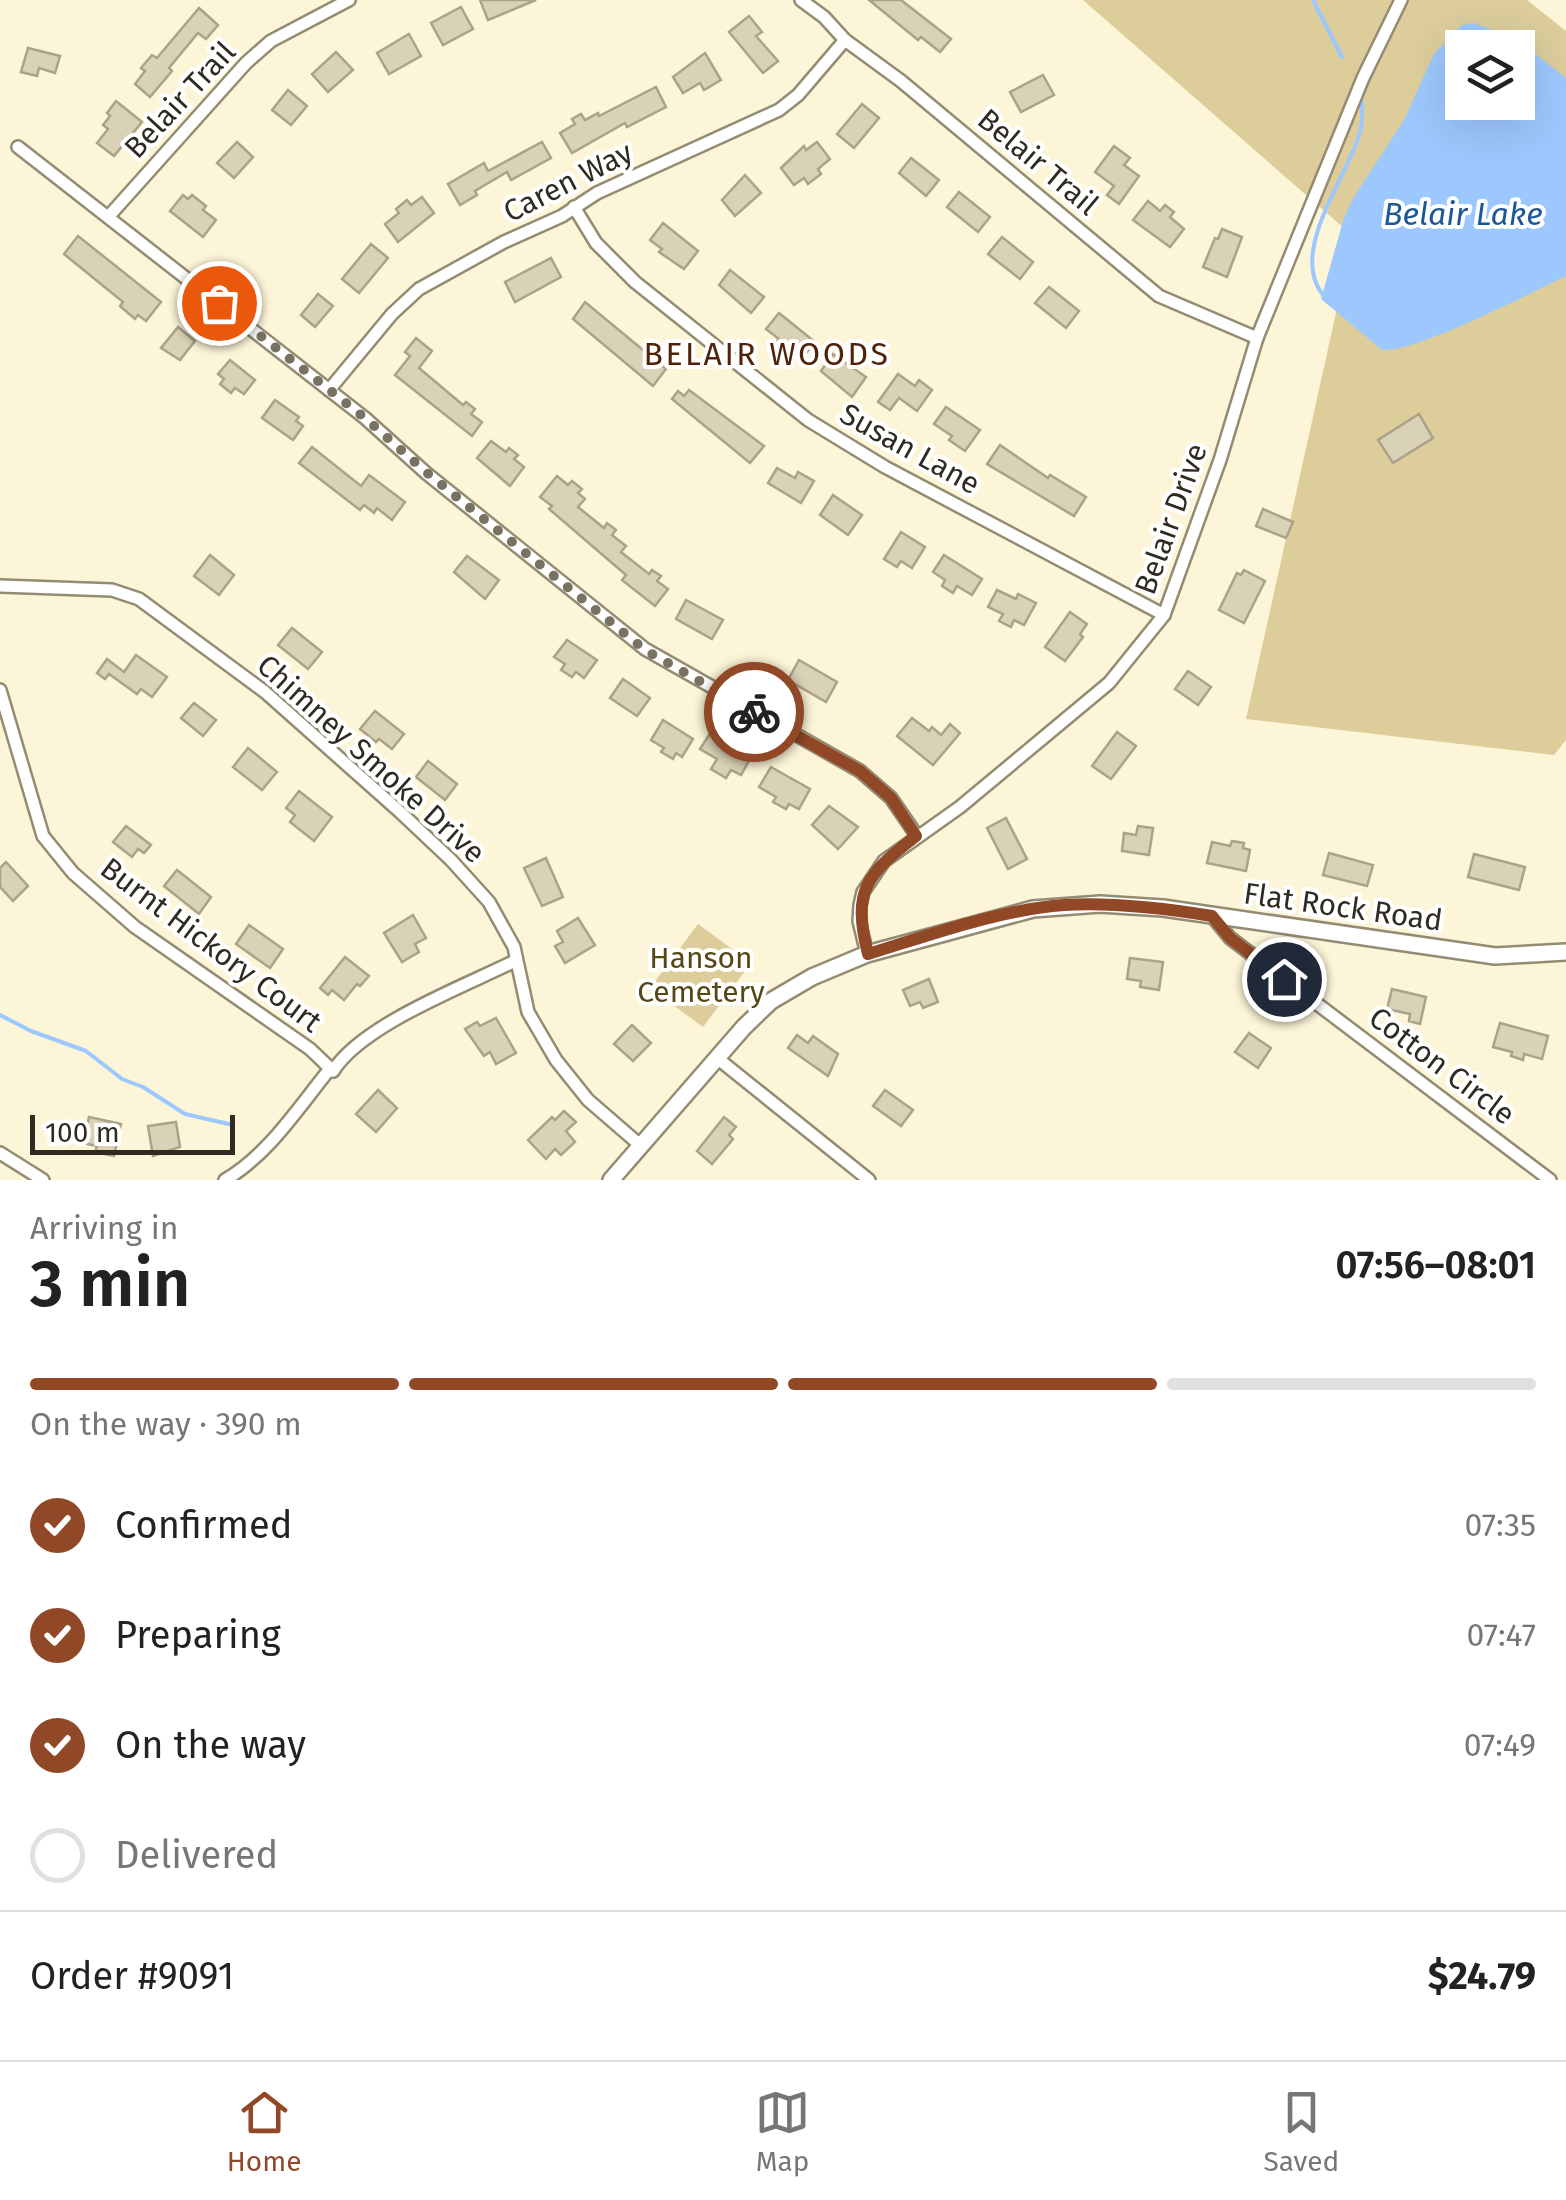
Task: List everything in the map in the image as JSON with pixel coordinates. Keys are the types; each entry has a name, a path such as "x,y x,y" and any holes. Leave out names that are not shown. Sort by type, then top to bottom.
{"street":[{"name":"Belair Trail","path":"109,216 246,63 270,42 349,0"},
{"name":"Belair Trail","path":"801,0 1160,296 1257,338"},
{"name":"Belair Drive","path":"868,954 859,921 863,892 884,861 960,808 1109,683 1164,615 1220,460 1257,338 1363,78 1401,0"},
{"name":"Caren Way","path":"328,390 419,288 562,216 597,193 778,110 798,94 845,40"},
{"path":"18,146 328,390 645,650 860,771 891,798 916,836"},
{"name":"Susan Lane","path":"574,207 596,244 635,282 808,420 886,467 1164,615"},
{"name":"Chimney Smoke Drive","path":"0,586 112,590 138,599 265,692 451,860 489,902 514,947 528,1012 556,1060 588,1100 640,1144 640,1149"},
{"name":"Burnt Hickory Court","path":"0,690 43,836 73,874 135,928 310,1049 333,1071"},
{"name":"Flat Rock Road","path":"611,1180 771,1001 812,977 868,954 1049,907 1116,905 1495,956 1566,952"},
{"name":"Cotton Circle","path":"1212,916 1230,938 1550,1180"},
{"path":"225,1180 242,1170 339,1061 391,1022 516,961"},
{"path":"717,1058 870,1180"},
{"path":"0,1152 44,1180"}],"green space":[{"path":"1083,0 1527,0 1566,31 1566,740 1554,755 1246,719 1353,236"},
{"name":"Hanson Cemetery","path":"698,924 751,963 703,1027 650,988"}],"water":[{"name":"Belair Lake","path":"1473,23 1493,30 1457,30"},
{"name":"Belair Lake","path":"1445,43 1445,120 1535,120 1535,54 1566,78 1566,276 1446,332 1382,350 1321,299 1352,200 1404,120 1434,54"}],"building":[{"path":"480,0 536,0 488,20"},
{"path":"869,0 901,0 951,39 940,52 921,37 918,40"},
{"path":"461,7 473,29 443,45 431,23"},
{"path":"199,8 218,25 206,39 198,33 150,97 135,84 145,71 141,68 152,55 157,58"},
{"path":"749,16 762,32 756,36 778,61 763,73 729,32"},
{"path":"409,34 421,56 389,74 377,53"},
{"path":"28,48 60,56 55,73 39,68 37,76 21,72"},
{"path":"336,52 353,70 328,92 312,74"},
{"path":"705,53 721,80 704,90 700,83 683,93 673,77"},
{"path":"1043,75 1054,95 1021,112 1010,92"},
{"path":"656,87 666,107 627,127 625,123 572,153 560,133 575,124 572,119 581,114 585,120 598,113 599,116"},
{"path":"288,90 307,106 291,125 272,110"},
{"path":"116,101 142,122 114,156 97,143 108,129 103,125"},
{"path":"862,104 879,118 854,148 837,134"},
{"path":"237,142 253,157 234,178 217,163"},
{"path":"542,142 551,158 511,180 507,172 460,205 448,184 484,163 488,171"},
{"path":"817,142 830,159 818,169 821,174 808,184 804,178 794,185 781,168 804,146 806,150"},
{"path":"1114,146 1130,158 1124,165 1139,176 1119,204 1107,195 1114,186 1095,172"},
{"path":"911,158 939,180 926,196 899,173"},
{"path":"745,175 761,193 735,216 722,200"},
{"path":"959,192 990,217 978,232 947,207"},
{"path":"183,195 188,199 192,195 216,220 203,237 170,211"},
{"path":"422,197 434,213 398,242 385,224 407,200 411,205"},
{"path":"1148,201 1160,211 1165,205 1174,212 1170,217 1184,229 1170,247 1133,220"},
{"path":"663,223 698,251 684,269 659,252 662,249 650,240"},
{"path":"1222,229 1242,237 1227,277 1203,267"},
{"path":"78,236 161,302 146,321 138,315 135,319 120,306 123,302 64,254"},
{"path":"1002,237 1033,262 1020,279 988,254"},
{"path":"371,244 388,258 359,293 342,279"},
{"path":"551,258 561,277 515,302 505,282"},
{"path":"730,270 764,297 751,313 719,285"},
{"path":"1049,287 1079,311 1066,328 1035,303"},
{"path":"318,294 333,306 315,327 301,315"},
{"path":"585,302 666,369 653,386 573,319"},
{"path":"779,313 815,342 802,358 776,342 779,339 766,329"},
{"path":"178,327 195,341 180,360 161,348"},
{"path":"416,338 432,351 419,368 463,405 466,402 475,409 471,414 482,422 472,436 395,375 410,356 405,352"},
{"path":"833,354 866,377 852,397 821,371"},
{"path":"230,360 255,380 244,394 235,388 231,393 220,384 224,379 218,374"},
{"path":"898,374 915,386 919,380 932,390 917,411 899,398 890,410 878,402"},
{"path":"689,390 764,446 750,463 672,399 678,391 684,396"},
{"path":"275,400 299,417 296,421 303,426 293,440 262,418"},
{"path":"946,407 980,430 965,451 934,424"},
{"path":"1419,414 1433,438 1393,463 1378,440"},
{"path":"491,441 518,455 514,459 524,467 510,486 477,458"},
{"path":"1000,445 1048,478 1050,475 1086,497 1074,516 987,464"},
{"path":"312,447 361,486 369,475 405,502 392,520 377,508 374,513 364,505 360,510 299,463"},
{"path":"777,468 795,478 798,472 814,481 801,503 768,483"},
{"path":"557,476 582,489 578,493 585,499 578,507 604,528 607,523 616,530 612,535 626,546 621,552 649,574 652,570 661,576 657,581 668,589 655,606 622,580 626,575 549,509 552,506 540,497"},
{"path":"833,495 862,515 848,535 820,515"},
{"path":"1263,509 1293,522 1286,538 1256,526"},
{"path":"901,532 925,547 912,568 901,561 897,567 884,559"},
{"path":"210,555 234,575 219,595 194,576"},
{"path":"944,555 982,579 972,595 957,586 953,593 942,586 945,580 933,572"},
{"path":"467,556 499,580 485,599 454,572"},
{"path":"1244,570 1265,581 1244,623 1219,610 1237,573 1241,575"},
{"path":"997,590 1036,603 1024,625 1014,620 1011,627 999,621 1003,614 988,607"},
{"path":"686,600 723,620 712,639 676,619"},
{"path":"1070,612 1087,624 1080,634 1083,637 1065,661 1045,647"},
{"path":"292,628 322,652 308,669 278,645"},
{"path":"567,640 597,660 584,678 576,672 572,677 561,670 565,664 554,657"},
{"path":"136,655 167,677 152,697 141,689 137,694 109,674 105,679 97,673 107,659 124,672"},
{"path":"799,660 837,682 826,702 788,680"},
{"path":"1188,671 1211,687 1198,705 1175,689"},
{"path":"623,679 650,698 637,716 610,698"},
{"path":"194,703 216,720 203,736 181,718"},
{"path":"375,711 404,734 392,749 360,729"},
{"path":"912,718 941,735 950,724 960,733 933,765 897,736"},
{"path":"663,720 693,739 682,757 676,753 673,759 651,740"},
{"path":"1117,732 1136,746 1111,779 1092,766"},
{"path":"709,735 750,759 741,775 731,770 726,778 711,769 717,759 700,749"},
{"path":"248,748 277,772 262,790 233,767"},
{"path":"428,761 457,784 445,800 416,777"},
{"path":"771,767 810,789 799,809 789,804 786,809 773,802 776,797 759,787"},
{"path":"299,791 332,817 314,841 290,822 295,815 286,808"},
{"path":"829,806 858,827 838,849 812,825"},
{"path":"1006,818 1027,859 1008,869 987,828"},
{"path":"126,826 151,845 144,853 138,849 132,857 113,842"},
{"path":"1138,826 1153,828 1149,855 1122,851 1124,833 1136,835"},
{"path":"1232,841 1244,843 1243,848 1250,850 1246,871 1207,863 1212,842 1230,846"},
{"path":"1329,853 1373,865 1367,886 1323,875"},
{"path":"1474,854 1525,867 1519,890 1468,877"},
{"path":"546,858 563,897 542,906 524,868"},
{"path":"6,862 28,886 13,901 0,887 0,868"},
{"path":"177,870 211,897 199,914 164,886"},
{"path":"413,915 426,938 415,944 419,952 402,962 384,933"},
{"path":"578,918 595,945 565,963 555,946 563,942 557,931"},
{"path":"249,925 283,949 270,968 236,944"},
{"path":"345,957 369,976 344,1000 332,990 328,995 320,988"},
{"path":"1130,958 1163,962 1159,990 1140,987 1141,981 1127,979"},
{"path":"929,979 938,1002 923,1008 920,1002 910,1006 903,990"},
{"path":"1392,989 1426,997 1420,1024 1409,1021 1410,1014 1387,1009"},
{"path":"496,1018 516,1053 496,1064 490,1052 484,1056 465,1029"},
{"path":"1500,1023 1548,1036 1542,1059 1524,1054 1523,1060 1493,1047"},
{"path":"632,1025 651,1043 633,1061 614,1044"},
{"path":"1249,1033 1271,1048 1258,1068 1235,1052"},
{"path":"797,1035 808,1043 813,1036 838,1054 828,1076 788,1048"},
{"path":"378,1090 397,1108 376,1132 356,1114"},
{"path":"885,1090 913,1110 901,1126 873,1106"},
{"path":"564,1111 576,1122 566,1131 575,1142 561,1155 555,1149 546,1159 528,1140"},
{"path":"89,1117 121,1124 114,1156 95,1152 97,1146 83,1143"},
{"path":"724,1117 736,1127 729,1135 733,1139 712,1164 697,1151"},
{"path":"176,1122 180,1147 153,1156 148,1126"}],"waterway":[{"path":"1313,0 1342,57"},
{"path":"1323,295 1314,277 1316,236 1354,150 1362,121 1362,101"},
{"path":"0,1015 86,1051 122,1079 143,1087 185,1114 233,1125"}],"way so far":[{"path":"219,303 365,418 645,650 754,712"}],"district":[{"name":"BELAIR WOODS","path":"767,354"}],"route":[{"path":"754,712 860,771 891,798 916,836 884,861 863,892 859,921 868,954 1033,909 1100,904 1212,916 1230,938 1284,979"}]}
